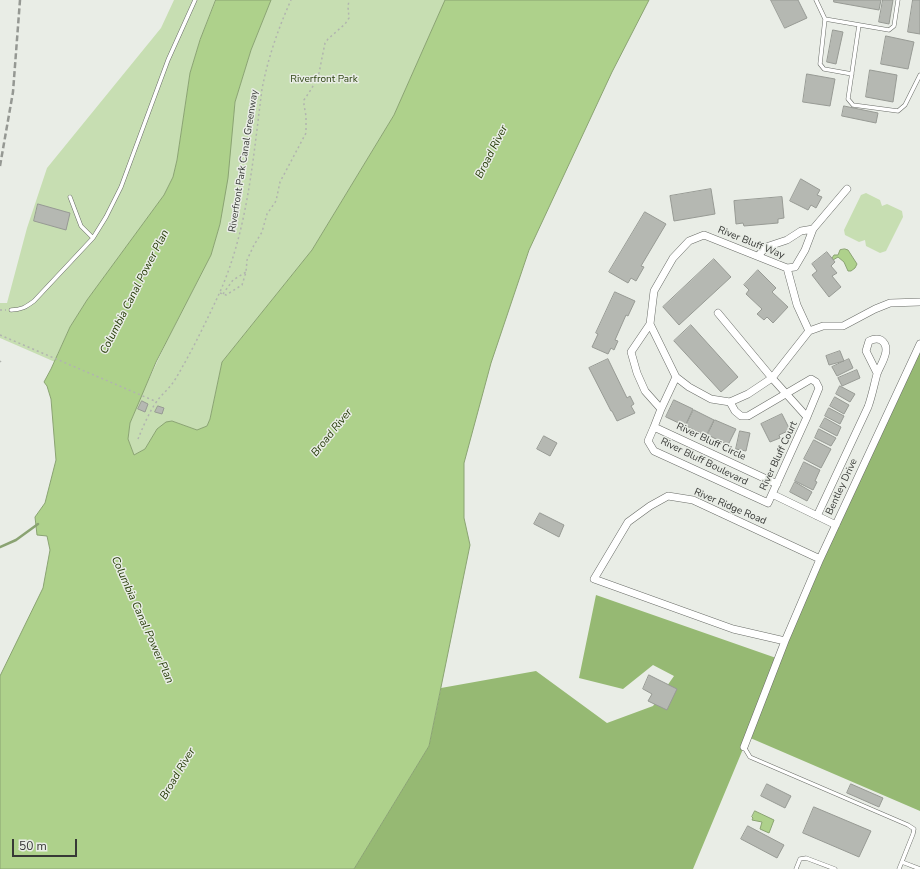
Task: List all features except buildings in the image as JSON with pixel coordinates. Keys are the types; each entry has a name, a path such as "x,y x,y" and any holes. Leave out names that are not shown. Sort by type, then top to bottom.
{"street":[{"path":"787,268 795,267 805,250 813,229 847,189"},
{"path":"758,256 766,247 787,240 801,230 813,229"},
{"name":"River Bluff Way","path":"661,409 645,391 637,373 631,352 650,324 654,291 673,258 689,242 704,234 787,268 797,304 809,331"},
{"path":"650,324 676,377 689,387 711,399 730,402 748,394 772,378 809,331 823,326 843,326 875,308 890,303 920,302"},
{"name":"River Bluff Court","path":"718,313 772,378 808,418"},
{"name":"Bentley Drive","path":"744,747 820,558 920,344"},
{"path":"817,516 868,407 873,393 877,373"},
{"path":"654,427 676,377"},
{"name":"River Bluff Court","path":"730,402 735,411 741,416 748,416 811,379 816,382 819,388 808,418 768,503"},
{"name":"River Bluff Circle","path":"654,427 777,484"},
{"name":"River Bluff Boulevard","path":"654,427 648,441 654,451 768,503"},
{"path":"772,494 836,525"},
{"name":"River Ridge Road","path":"786,640 733,629 594,579 628,522 650,506 668,496 693,500 820,558"}],"lane":[{"path":"11,310 20,310 28,306 92,238 106,217 121,187 168,60 194,0"},
{"path":"816,0 826,19 820,64 824,69 852,74"},
{"path":"826,19 889,30 894,26 898,0"},
{"path":"859,25 848,99 853,105 898,111 905,105 920,75"},
{"path":"70,197 81,226 92,238"},
{"path":"744,747 750,756 908,825 914,829 899,869"},
{"path":"796,869 800,859 806,858 834,869"},
{"path":"902,862 920,869"}],"path":[{"name":"Riverfront Park Canal Greenway","path":"138,439 144,424 157,402 177,377 220,292 233,257 244,219 266,71 275,39 291,0"},
{"path":"220,292 226,295 242,286 246,272 247,260 262,232 266,216 276,202 280,182 306,133 304,100 312,88 318,73 325,43 347,22 349,18 349,0"},
{"path":"223,294 233,280 246,272"},
{"path":"0,334 20,344 54,357 157,402"}],"green space":[{"name":"Riverfront Park","path":"174,0 216,0 200,40 190,73 177,160 173,177 164,195 87,300 70,327 57,355 143,392 211,255 220,224 235,102 251,50 271,0 445,0 394,115 312,250 222,362 210,419 207,426 197,430 172,421 157,429 145,449 134,455 128,439 130,423 140,399 0,338 0,303 7,303 27,228 47,168 161,28"},
{"path":"866,193 880,200 882,206 887,204 902,211 903,217 886,251 880,253 866,246 865,240 859,242 845,235 844,230 861,195"}],"shaded area":[{"path":"920,344 920,811 748,737 693,869 354,869 429,746 441,688 536,671 607,723 653,706 674,676 653,665 623,689 579,678 596,595 779,659"}],"water":[{"path":"216,0 271,0 251,50 235,102 228,178 220,224 211,255 156,362 130,423 128,439 134,455 145,449 157,429 166,422 172,421 197,430 207,426 210,419 222,362 312,250 394,115 445,0 649,0 612,72 529,250 491,363 464,463 464,518 470,545 429,746 354,869 0,869 0,676 43,588 50,550 47,536 37,535 35,517 45,503 56,460 51,399 47,386 44,382 70,327 87,300 164,195 173,177 177,160 190,73 200,40"},
{"path":"840,250 848,250 857,264 851,271 848,271 844,262 838,257 833,260 832,258 834,255 838,255"},
{"path":"755,811 774,820 769,833 760,829 762,822 752,820"}],"waterway":[{"path":"0,547 16,540 38,524"}],"railway":[{"path":"0,166 13,92 20,0"}],"water label":[{"name":"Broad River","path":"492,152"},
{"name":"Columbia Canal Power Plan","path":"135,292"},
{"name":"Broad River","path":"332,433"},
{"name":"Columbia Canal Power Plan","path":"142,620"},
{"name":"Broad River","path":"178,774"}]}
